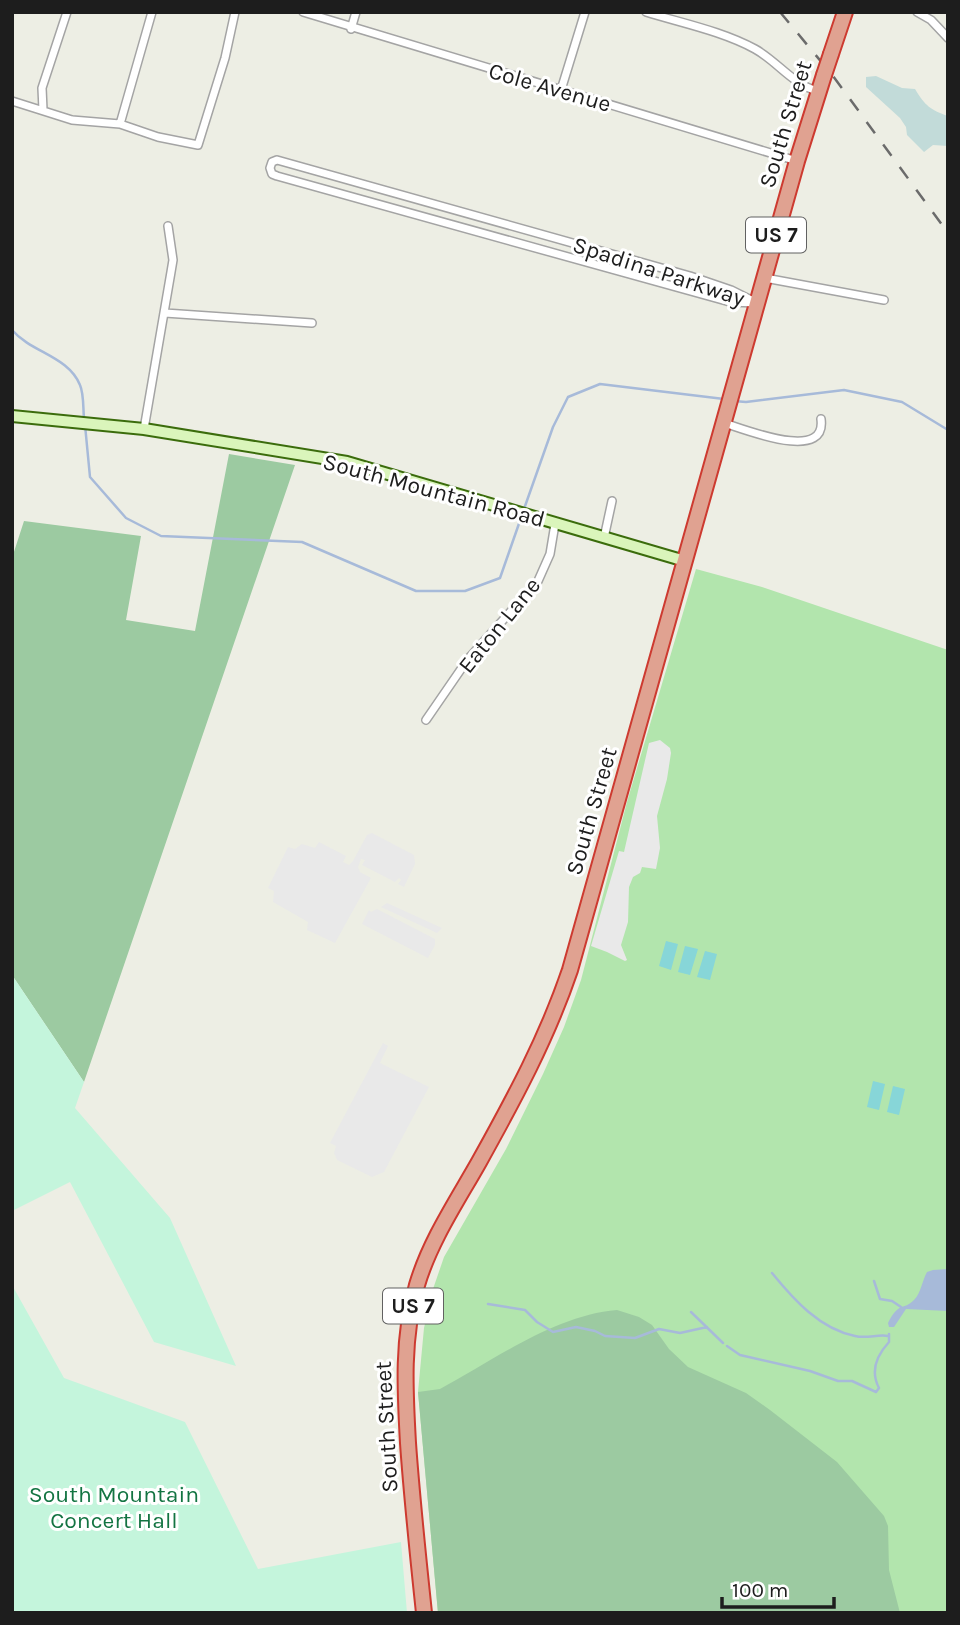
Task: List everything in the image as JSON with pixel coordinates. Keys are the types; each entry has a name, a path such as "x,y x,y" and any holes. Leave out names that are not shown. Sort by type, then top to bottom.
{"highway":[{"name":"South Street","path":"424,1613 404,1373 417,1286 442,1228 515,1098 558,1005 570,970 797,161 845,12"}],"street":[{"path":"43,110 42,88 67,12"},
{"path":"120,124 152,12"},
{"path":"12,101 72,120 120,124 198,145 225,58 235,12"},
{"name":"Cole Avenue","path":"303,12 351,29 797,161"},
{"path":"351,29 356,12"},
{"path":"561,90 585,12"},
{"path":"646,12 758,50 802,84 818,92"},
{"path":"917,12 932,20 948,37"},
{"name":"Spadina Parkway","path":"277,160 618,256 731,290 757,303 730,302 277,176 270,171 270,164 277,160"},
{"path":"499,237 504,224"},
{"path":"144,429 173,260 168,226"},
{"path":"614,268 618,256"},
{"path":"764,277 884,300"},
{"path":"165,313 312,323"},
{"name":"South Mountain Road","path":"12,416 144,429 347,463 685,561"},
{"path":"724,423 799,442 817,436 821,431 821,419"},
{"path":"604,538 612,501"},
{"name":"Eaton Lane","path":"426,720 468,659 538,581 550,554 555,524"}],"green space":[{"path":"229,454 295,465 84,1082 12,975 12,558 24,521 141,536 126,620 195,631"},
{"path":"696,569 762,587 948,650 948,1613 438,1613 418,1392 424,1328 433,1289 444,1257 506,1149 564,1027 581,980 627,802"},
{"path":"12,975 84,1082 75,1108 170,1218 236,1366 154,1342 70,1182 12,1211"},
{"name":"South Mountain Concert Hall","path":"12,1285 64,1378 185,1422 258,1569 401,1542 407,1613 12,1613"},
{"path":"617,1310 639,1317 652,1325 669,1349 688,1367 746,1393 837,1462 884,1516 888,1526 889,1570 900,1613 438,1613 418,1392 440,1389 526,1340 571,1320"}],"shaded area":[{"path":"876,76 902,88 915,89 929,107 948,116 948,146 933,145 924,152 907,135 906,127 900,118 866,87 866,77"},
{"path":"660,740 670,748 671,753 657,816 660,848 656,869 642,867 629,887 628,922 621,945 627,960 625,961 591,946 619,851 624,852 649,743"},
{"path":"372,833 414,855 415,864 404,887 398,884 401,880 399,878 395,882 362,865 365,860 361,859 358,867 360,872 371,878 335,943 307,930 308,922 273,902 274,891 268,888 288,847 295,849 302,844 315,848 319,842 346,856 343,862 349,865 367,835"},
{"path":"387,903 442,928 437,933 381,907"},
{"path":"377,909 435,939 428,958 362,924 369,910 371,912"},
{"path":"666,941 678,944 671,970 659,966"},
{"path":"685,946 698,949 690,975 678,972"},
{"path":"705,951 717,954 710,980 697,977"},
{"path":"383,1043 388,1046 380,1063 429,1087 384,1172 372,1177 337,1160 334,1153 336,1146 330,1143"},
{"path":"873,1081 885,1084 879,1110 867,1107"},
{"path":"893,1086 905,1089 899,1115 887,1112"},
{"path":"948,1269 948,1311 906,1309 894,1327 889,1327 888,1323 895,1312 916,1297 927,1272"}],"waterway":[{"path":"12,330 20,338 67,367 74,375 83,397 84,418"},
{"path":"524,509 553,427 568,397 600,384 724,399"},
{"path":"734,401 746,402 844,390 902,402 948,430"},
{"path":"85,425 90,477 126,518 161,536 302,542 416,591 465,591 500,578 522,515"},
{"path":"772,1273 799,1303 830,1327 859,1337 888,1336"},
{"path":"874,1281 880,1299 892,1301 901,1307"},
{"path":"488,1304 525,1310 553,1332 576,1327 605,1336 635,1338 659,1329 680,1333 707,1327"},
{"path":"691,1312 723,1343"},
{"path":"727,1346 740,1355 810,1371 838,1381 852,1381 876,1392 879,1388 875,1375 876,1364 889,1342 889,1334"}],"railway":[{"path":"780,12 833,76 948,233"}]}
